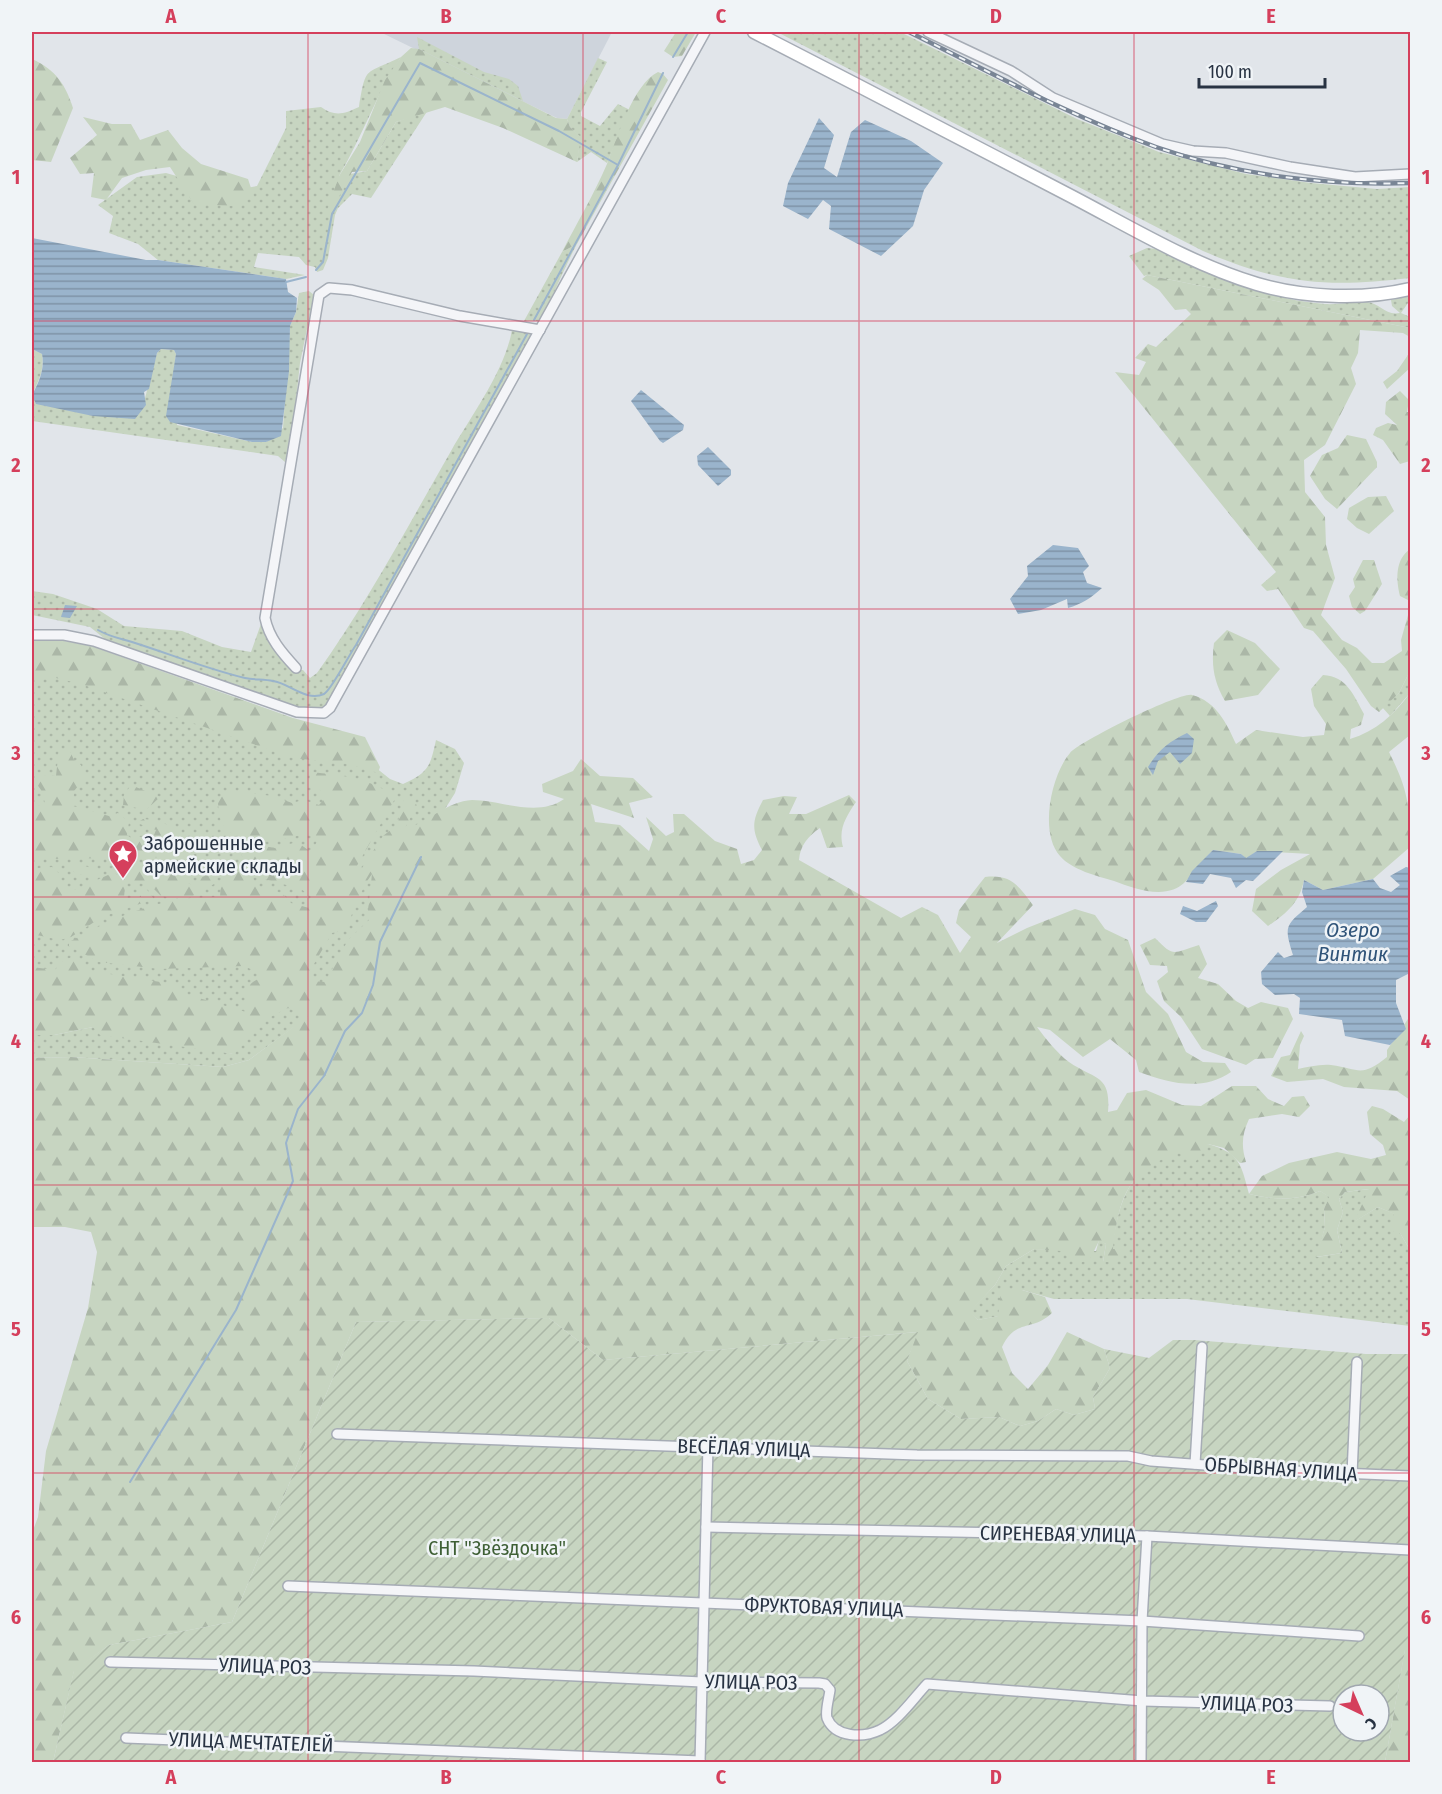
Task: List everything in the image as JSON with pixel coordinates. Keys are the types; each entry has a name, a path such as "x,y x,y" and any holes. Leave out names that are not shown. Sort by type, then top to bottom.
{"main road":[{"path":"754,32 1145,234 1230,274 1286,290 1326,295 1375,294 1410,289"}],"street":[{"path":"32,635 64,635 94,641 297,712 324,713 330,708 705,32"},
{"path":"928,32 1011,71 1053,98 1162,144 1226,153 1290,167 1355,177 1410,174"},
{"path":"296,668 274,642 267,630 266,618 319,295 329,288 352,290 460,316 540,330"},
{"path":"1196,1464 1202,1347"},
{"path":"1352,1474 1357,1362"},
{"name":"ВЕСЁЛАЯ УЛИЦА","path":"338,1434 917,1455 1128,1456 1151,1461"},
{"path":"700,1762 702,1603 708,1446"},
{"name":"ОБРЫВНАЯ УЛИЦА","path":"1151,1461 1410,1476"},
{"name":"СИРЕНЕВАЯ УЛИЦА","path":"706,1527 1147,1536 1410,1550"},
{"path":"1141,1762 1142,1621 1147,1536"},
{"name":"ФРУКТОВАЯ УЛИЦА","path":"288,1586 1142,1621 1359,1636"},
{"name":"УЛИЦА РОЗ","path":"110,1662 462,1671 702,1682 825,1684 830,1690 826,1716 831,1725 844,1734 867,1734 882,1729 927,1684 1143,1701 1330,1706"},
{"name":"УЛИЦА МЕЧТАТЕЛЕЙ","path":"126,1738 700,1762"}],"shaded area":[{"path":"380,32 612,32 567,119 557,118"}],"green space":[{"path":"676,32 696,32 682,56 673,57 664,51"},
{"path":"777,32 900,32 1077,119 1159,152 1246,174 1377,189 1410,187 1410,278 1353,283 1304,281 1256,271 1231,262 1203,251"},
{"path":"417,37 484,72 509,79 518,86 523,101 419,49"},
{"path":"411,48 419,49 556,118 567,119 570,127 581,137 577,162 503,128 445,107 396,122 367,171 352,172 330,214 327,211 339,176 360,142 385,80 401,57"},
{"path":"401,57 339,176 367,171 396,122 428,110 371,198 352,194 338,208 328,258 323,270 317,272 315,267 306,265 299,257 258,253 254,267 305,275 286,279 158,260 138,244 109,233 113,216 98,205 137,177 166,173 230,191 257,186 286,128 286,111 321,107 340,113 359,107 363,84 369,73"},
{"path":"598,58 607,62 581,116 600,126 618,104 630,110 607,163 591,152 577,162 580,137 570,127 567,119"},
{"path":"32,59 59,79 73,108 51,162 32,160"},
{"path":"658,72 668,80 577,244 562,252 602,175 634,100 649,78"},
{"path":"83,117 112,124 131,124 140,140 168,130 182,148 201,164 248,179 254,197 231,206 194,204 170,167 146,170 122,178 106,200 91,197 94,173 80,174 70,158 97,135"},
{"path":"577,244 540,321 524,321 562,252"},
{"path":"1147,248 1158,249 1260,291 1303,301 1330,304 1367,302 1390,313 1400,313 1392,306 1391,300 1410,296 1410,304 1408,303 1401,313 1410,317 1410,328 1144,276 1129,256"},
{"path":"1147,275 1410,328 1410,337 1403,333 1360,330 1358,353 1351,368 1356,384 1325,445 1304,460 1305,492 1325,517 1326,545 1335,578 1321,615 1342,640 1357,648 1372,663 1384,663 1402,651 1401,640 1410,608 1410,671 1399,693 1379,712 1371,706 1346,669 1313,631 1304,628 1278,589 1267,591 1261,585 1276,572 1115,372 1139,375 1146,362 1135,358 1148,344 1156,347 1191,314 1186,309 1175,310 1159,290 1142,279"},
{"path":"309,291 314,295 300,363 292,437 285,462 278,456 32,421 32,395 93,416 145,398 157,353 161,349 174,350 176,354 172,389 177,425 252,442 266,442 283,428 290,326 296,312 299,293"},
{"path":"512,330 532,334 324,709 309,711 110,643 90,627 32,615 32,591 53,594 97,609 124,626 182,631 222,647 251,652 262,621 269,642 278,653 293,670 303,670 310,678 317,673 370,592 487,392 502,361"},
{"path":"32,349 42,354 43,365 32,395"},
{"path":"1410,352 1410,368 1387,389 1383,382 1397,371"},
{"path":"1400,391 1409,400 1407,412 1410,412 1410,461 1400,464 1383,440 1373,435 1376,428 1388,423 1397,425 1385,414 1386,402"},
{"path":"1347,435 1366,439 1377,462 1377,467 1337,509 1325,499 1310,476 1322,455 1338,448"},
{"path":"1386,496 1394,511 1369,534 1357,528 1347,519 1349,508 1368,497"},
{"path":"1410,549 1410,601 1400,596 1397,577 1399,564"},
{"path":"1363,560 1374,560 1382,584 1365,611 1360,614 1352,607 1349,596 1355,587 1353,579"},
{"path":"1227,630 1255,643 1280,669 1258,695 1225,701 1221,694 1214,673 1213,651 1214,643"},
{"path":"42,637 91,646 293,718 365,737 380,767 378,773 349,764 293,758 81,684 56,678 32,680 32,638"},
{"path":"32,663 375,767 390,779 403,784 427,768 436,740 455,749 464,763 455,793 307,1030 294,1027 249,1060 223,1067 71,1057 32,1058 32,1035 54,1035 93,1027 234,1054 32,981"},
{"path":"1410,671 1410,693 1390,716 1382,707 1399,693"},
{"path":"1323,675 1331,676 1344,683 1364,714 1361,725 1351,729 1350,739 1368,732 1384,721 1410,693 1410,735 1389,752 1407,798 1410,847 1373,879 1323,890 1304,880 1296,901 1281,917 1268,926 1252,911 1256,889 1281,870 1310,854 1257,851 1246,859 1241,854 1213,850 1179,887 1161,892 1141,890 1093,875 1071,865 1060,856 1050,833 1050,804 1057,775 1070,753 1077,747 1150,709 1183,696 1192,695 1208,702 1220,714 1236,744 1256,730 1303,737 1324,735 1326,724 1314,706 1311,689"},
{"path":"59,749 70,751 74,760 81,765 84,779 74,791 73,806 109,816 118,813 129,822 127,835 131,838 154,835 156,830 137,823 143,819 164,823 174,828 182,836 181,845 190,844 198,835 211,835 217,842 215,849 183,857 46,859 32,855 32,808 45,803 41,790 34,780 42,775 56,776"},
{"path":"581,759 600,776 633,778 653,797 629,803 634,818 591,804 595,822 620,825 649,851 653,839 646,817 666,836 674,832 673,814 684,814 715,841 737,849 741,864 754,860 762,850 754,825 763,800 784,796 797,797 789,814 806,814 849,795 856,802 842,829 843,847 827,848 820,828 805,842 799,860 901,918 922,907 938,915 960,953 971,937 956,923 959,910 985,877 1008,879 1023,892 1033,905 997,943 1075,909 1095,915 1105,929 1128,940 1146,992 1168,1014 1186,1052 1203,1062 1225,1063 1231,1072 1209,1082 1185,1084 1174,1082 1139,1072 1136,1060 1110,1039 1083,1057 1050,1030 1037,1027 1065,1059 1104,1084 1107,1091 1108,1112 1117,1110 1127,1093 1146,1090 1182,1105 1201,1106 1232,1086 1256,1086 1268,1099 1284,1106 1292,1097 1304,1096 1310,1106 1299,1117 1282,1114 1249,1119 1243,1140 1246,1162 1240,1163 1224,1148 1208,1144 1194,1164 1179,1153 1148,1168 1137,1177 1123,1201 1113,1249 1126,1249 1115,1262 1103,1262 1106,1244 1099,1241 1090,1259 1077,1264 1061,1251 1034,1249 1006,1266 995,1285 970,1312 978,1320 998,1316 1001,1291 1022,1290 1045,1297 1052,1313 1045,1319 1013,1332 1002,1347 1012,1373 1028,1389 1048,1365 1067,1332 1104,1349 1110,1368 1093,1397 1095,1409 1074,1415 1056,1409 1038,1421 1020,1426 999,1417 961,1419 928,1399 907,1361 917,1332 603,1360 549,1318 356,1322 232,1622 109,1645 74,1671 53,1762 32,1762 32,1533 38,1517 46,1451 88,1308 97,1252 91,1232 65,1227 32,1227 32,1058 71,1057 223,1067 249,1060 308,1016 288,1008 268,1018 234,1054 100,1035 93,1027 54,1035 32,1035 32,967 55,970 61,962 72,957 91,971 173,984 182,993 246,1012 246,992 250,984 260,978 257,972 244,966 160,969 99,962 69,946 69,942 105,923 142,909 179,900 220,897 221,883 233,862 248,871 258,887 276,891 291,903 309,908 313,898 301,889 264,879 241,855 252,844 275,848 297,842 311,852 318,840 306,834 276,840 233,834 227,830 220,818 218,799 230,791 273,796 292,803 303,800 319,805 326,797 320,790 309,787 310,772 355,778 396,797 354,871 360,871 383,836 397,825 404,798 417,805 404,830 463,801 483,801 531,808 553,804 564,799 543,792 542,784 573,771","holes":["372,874 369,920 348,940 325,982 313,981 310,971 332,933 343,931"]},
{"path":"131,785 160,797 146,810 123,805 124,795"},
{"path":"205,860 210,867 188,874 185,882 195,886 200,878 214,872 214,884 189,898 161,896 150,885 129,881 111,871 116,865"},
{"path":"78,864 95,869 100,874 91,878 71,871 70,866"},
{"path":"52,867 61,875 60,887 84,891 90,883 108,875 125,885 124,898 141,897 141,888 145,887 154,899 102,917 71,937 60,940 32,934 32,869"},
{"path":"1155,938 1174,952 1199,945 1207,964 1198,978 1218,984 1236,1001 1248,1008 1261,1002 1288,1008 1293,1019 1273,1058 1255,1059 1246,1065 1202,1049 1181,1017 1164,1001 1157,981 1168,972 1167,966 1150,965 1140,945"},
{"path":"1410,1016 1410,1100 1397,1091 1344,1087 1323,1079 1287,1082 1271,1076 1281,1057 1290,1055 1301,1031 1304,1036 1300,1045 1298,1069 1327,1065 1360,1070 1371,1068 1387,1057 1387,1050"},
{"path":"1372,1106 1383,1109 1404,1122 1410,1115 1410,1250 1400,1233 1391,1231 1394,1214 1378,1207 1354,1222 1369,1189 1345,1192 1339,1199 1343,1212 1337,1230 1342,1253 1316,1257 1325,1227 1324,1209 1329,1197 1320,1191 1302,1197 1285,1198 1249,1194 1262,1176 1289,1163 1337,1152 1371,1159 1386,1155 1383,1145 1370,1134 1367,1112"},
{"path":"1208,1144 1227,1151 1238,1161 1249,1194 1285,1198 1302,1197 1320,1191 1330,1197 1324,1209 1325,1227 1317,1257 1342,1253 1337,1230 1343,1212 1339,1199 1345,1192 1370,1189 1355,1221 1378,1207 1395,1214 1400,1233 1410,1250 1410,1326 1187,1299 1054,1299 1022,1290 999,1316 978,1320 969,1312 995,1285 1006,1266 1034,1249 1096,1251 1099,1240 1106,1244 1103,1262 1125,1249 1112,1249 1119,1211 1135,1178 1161,1158"},
{"name":"СНТ \"Звёздочка\"","path":"549,1318 603,1360 918,1332 907,1361 928,1399 961,1419 999,1417 1020,1426 1038,1421 1056,1409 1074,1415 1095,1409 1093,1397 1110,1368 1104,1349 1149,1358 1173,1340 1194,1340 1366,1354 1410,1354 1410,1647 1405,1650 1391,1728 1391,1683 1331,1683 1331,1743 1388,1743 1385,1762 53,1762 74,1670 109,1645 232,1622 356,1322"},
{"path":"1410,1647 1410,1762 1385,1762 1388,1743 1391,1743 1391,1728 1405,1649"}],"water":[{"path":"819,118 834,135 824,168 837,177 851,132 865,120 911,141 943,163 924,190 913,226 881,256 829,229 831,206 823,200 808,219 783,206 788,183"},
{"path":"32,238 146,260 286,279 288,292 297,298 296,312 290,326 289,371 281,436 266,442 252,442 170,422 166,416 176,354 174,350 161,349 157,353 149,389 144,392 146,405 135,419 93,416 36,404 32,395 41,375 43,360 42,354 32,349"},
{"path":"641,390 684,425 683,430 663,443 660,441 631,401"},
{"path":"708,447 731,470 731,475 718,486 698,465 697,456"},
{"path":"1053,545 1078,548 1089,566 1083,572 1087,583 1102,588 1078,605 1068,608 1067,599 1041,610 1018,614 1010,599 1028,576 1027,566"},
{"path":"65,605 77,606 70,618 61,617"},
{"path":"1187,733 1194,739 1192,753 1180,764 1170,752 1158,761 1153,775 1148,767 1156,755"},
{"path":"1213,850 1241,854 1246,858 1257,851 1283,851 1253,881 1246,880 1236,888 1231,878 1210,874 1203,884 1186,882 1192,871"},
{"name":"Озеро Винтик","path":"1406,867 1410,868 1410,973 1396,980 1396,1003 1406,1029 1390,1045 1345,1036 1342,1020 1299,1014 1300,998 1294,994 1275,995 1262,984 1261,972 1278,952 1284,958 1293,955 1288,938 1288,927 1294,918 1307,907 1302,892 1304,880 1323,890 1373,879 1380,888 1391,892 1400,885 1390,876"},
{"path":"1216,901 1218,906 1206,922 1196,922 1180,914 1183,906 1197,911"}],"waterway":[{"path":"673,57 688,32"},
{"path":"316,270 323,262 332,214 420,63 559,131 618,165"},
{"path":"534,320 618,165 663,73"},
{"path":"286,282 306,277"},
{"path":"98,630 248,679 279,682 311,696 324,694 356,645 527,334"},
{"path":"130,1482 236,1310 293,1181 286,1143 298,1109 324,1076 345,1031 362,1013 373,985 380,942 421,857"}],"railway":[{"path":"909,32 1093,122 1186,157 1282,177 1346,183 1410,183"}],"place":[{"name":"Заброшенные армейские склады","path":"123,880"}]}
